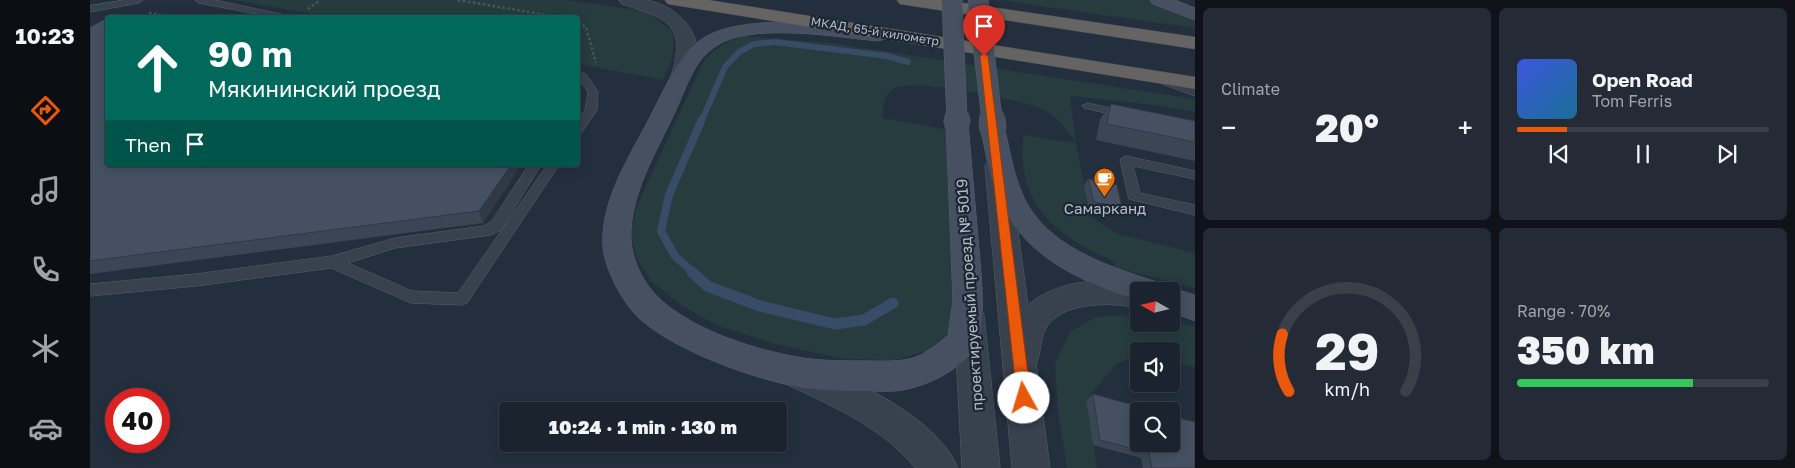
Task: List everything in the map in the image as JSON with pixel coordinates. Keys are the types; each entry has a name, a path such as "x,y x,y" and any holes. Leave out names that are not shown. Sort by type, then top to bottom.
{"highway":[{"name":"МКАД, 65-й километр","path":"674,0 1195,82"},
{"path":"906,0 1195,43"}],"main road":[{"name":"проектируемый проезд № 5019","path":"952,0 957,123 968,301"},
{"path":"978,0 993,130 1009,193 1023,221 1045,243 1078,265 1130,285"},
{"path":"1159,0 1195,14"},
{"path":"936,40 779,28 744,30 720,36 705,44 681,76 625,197 619,220 617,246 626,273 639,300 663,320 695,338 741,356 794,372 850,376 902,375 936,365 963,342 968,301"}],"street":[{"path":"628,0 669,16 682,28 687,41 686,57 681,76"},
{"path":"993,130 1031,468"},
{"path":"1022,383 1025,338 1038,314 1055,300 1085,293 1130,296"},
{"name":"проектируемый проезд № 5019","path":"968,301 981,468"},
{"path":"1180,304 1195,308"},
{"path":"794,372 852,398 896,426 926,451 939,468"}],"lane":[{"path":"90,9 140,0"},
{"path":"199,0 280,15"},
{"path":"580,75 593,92 590,110 580,126"},
{"path":"1148,75 1195,93"},
{"path":"1088,106 1137,116"},
{"path":"1195,175 1126,160 1134,196 1195,210"},
{"path":"90,290 196,280 332,262 395,243 486,231 496,226 534,167"},
{"path":"332,262 411,297 462,299 552,167"}],"path":[{"path":"458,0 546,15"},
{"path":"580,25 586,27 601,78 593,92"}],"green space":[{"path":"235,0 566,0 645,11 672,31 673,50 663,80 580,64 580,15 318,15"},
{"path":"999,0 1147,0 1195,19 1195,28"},
{"path":"745,36 831,43 1195,99 1195,112 1163,106 1070,96 1076,143 1060,122 1048,112 1037,107 996,96 947,88 906,86 895,88 888,94 882,118 949,130 955,296 949,332 927,351 894,360 843,359 775,344 716,325 681,305 651,281 637,259 631,233 636,208 702,64 721,46"},
{"path":"1023,135 1076,143 1091,217 1115,233 1195,253 1195,288 1180,284 1180,282 1171,282 1116,268 1115,262 1068,237 1055,226 1034,201 1027,185 1023,166"},
{"path":"1130,316 1130,332 1180,332 1180,324 1195,326 1195,367 1180,364 1180,342 1130,342 1130,359 1116,364 1086,400 1097,468 1067,468 1058,412 1055,364 1070,332 1096,317"}],"building":[{"path":"105,19 105,167 510,167 479,211 90,261 90,27"},
{"path":"1111,104 1195,121 1195,142 1107,124"},
{"path":"1088,179 1117,185 1122,208 1094,202"},
{"path":"1093,394 1130,404 1130,448 1100,440"},
{"path":"1180,418 1195,422 1195,468 1152,468 1149,453 1145,452 1180,452"}],"waterway":[{"path":"702,120 725,67 739,52 754,44 775,42 887,56 908,62"},
{"path":"694,273 675,256 661,231 669,195 702,119"},
{"path":"692,272 707,286 760,306 835,324 864,320 893,303"}],"place":[{"name":"Самарканд","path":"1105,198"}],"route":[{"path":"984,56 1024,398"}]}
